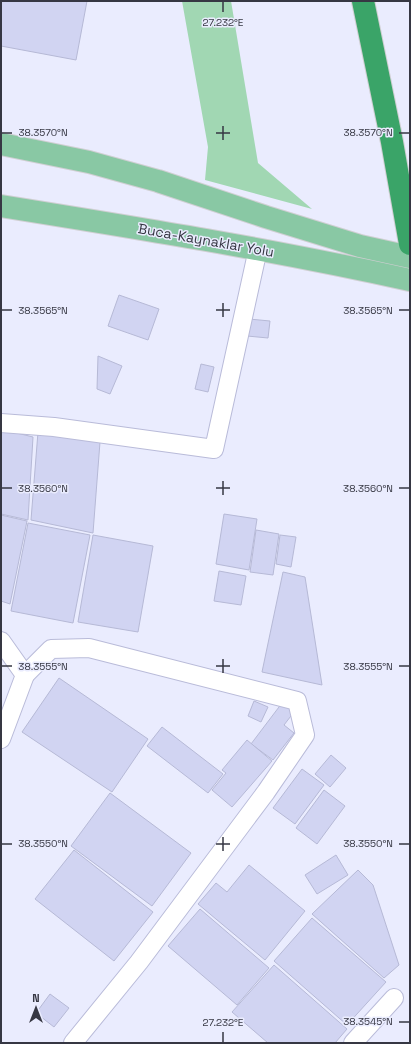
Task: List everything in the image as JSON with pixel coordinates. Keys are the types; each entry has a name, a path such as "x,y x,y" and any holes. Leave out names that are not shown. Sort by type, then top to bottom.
{"highway":[{"path":"363,1 392,142 410,244"}],"main road":[{"path":"1,144 90,162 158,181 360,246 410,257"},
{"name":"Buca-Kaynaklar Yolu","path":"1,206 258,249 410,280"}],"street":[{"path":"1,423 54,427 214,449 258,249"},
{"path":"1,641 25,675"},
{"path":"1,739 25,675 51,649 89,648 297,701 305,735 266,792 139,962 73,1043"},
{"path":"354,1043 394,998"}],"green space":[{"path":"182,1 231,1 258,163 312,209 205,180 208,147"}],"building":[{"path":"1,1 87,1 76,60 1,46"},
{"path":"119,295 159,309 148,340 108,326"},
{"path":"249,319 270,321 268,338 247,336"},
{"path":"98,356 122,366 110,394 97,389"},
{"path":"201,364 214,367 208,392 195,389"},
{"path":"1,429 33,437 28,520 1,514"},
{"path":"38,432 100,442 93,533 31,520"},
{"path":"224,514 257,519 249,570 216,564"},
{"path":"1,515 27,521 10,604 1,601"},
{"path":"28,523 90,535 73,623 11,611"},
{"path":"256,530 279,534 273,575 250,572"},
{"path":"93,535 153,546 138,632 78,622"},
{"path":"280,535 296,537 291,567 276,564"},
{"path":"219,571 246,576 241,605 214,601"},
{"path":"283,572 305,577 322,685 262,672"},
{"path":"59,678 148,739 112,792 22,732"},
{"path":"254,701 268,707 261,722 248,716"},
{"path":"282,703 294,712 284,725 294,733 273,760 251,744"},
{"path":"162,727 223,774 208,793 147,746"},
{"path":"247,740 272,761 232,807 212,790 226,773 222,770"},
{"path":"331,755 346,768 330,787 315,774"},
{"path":"302,769 324,785 295,824 273,808"},
{"path":"324,790 345,806 317,844 296,828"},
{"path":"110,793 191,853 152,906 71,846"},
{"path":"74,850 153,912 114,961 35,899"},
{"path":"336,855 348,875 317,894 305,875"},
{"path":"249,865 305,911 265,960 198,904 216,883 227,892"},
{"path":"358,870 373,885 399,965 384,978 312,914"},
{"path":"200,909 269,968 237,1005 168,946"},
{"path":"312,918 386,982 347,1025 274,961"},
{"path":"274,965 347,1029 335,1043 268,1043 232,1012"},
{"path":"50,994 69,1008 54,1027 36,1013"}]}
